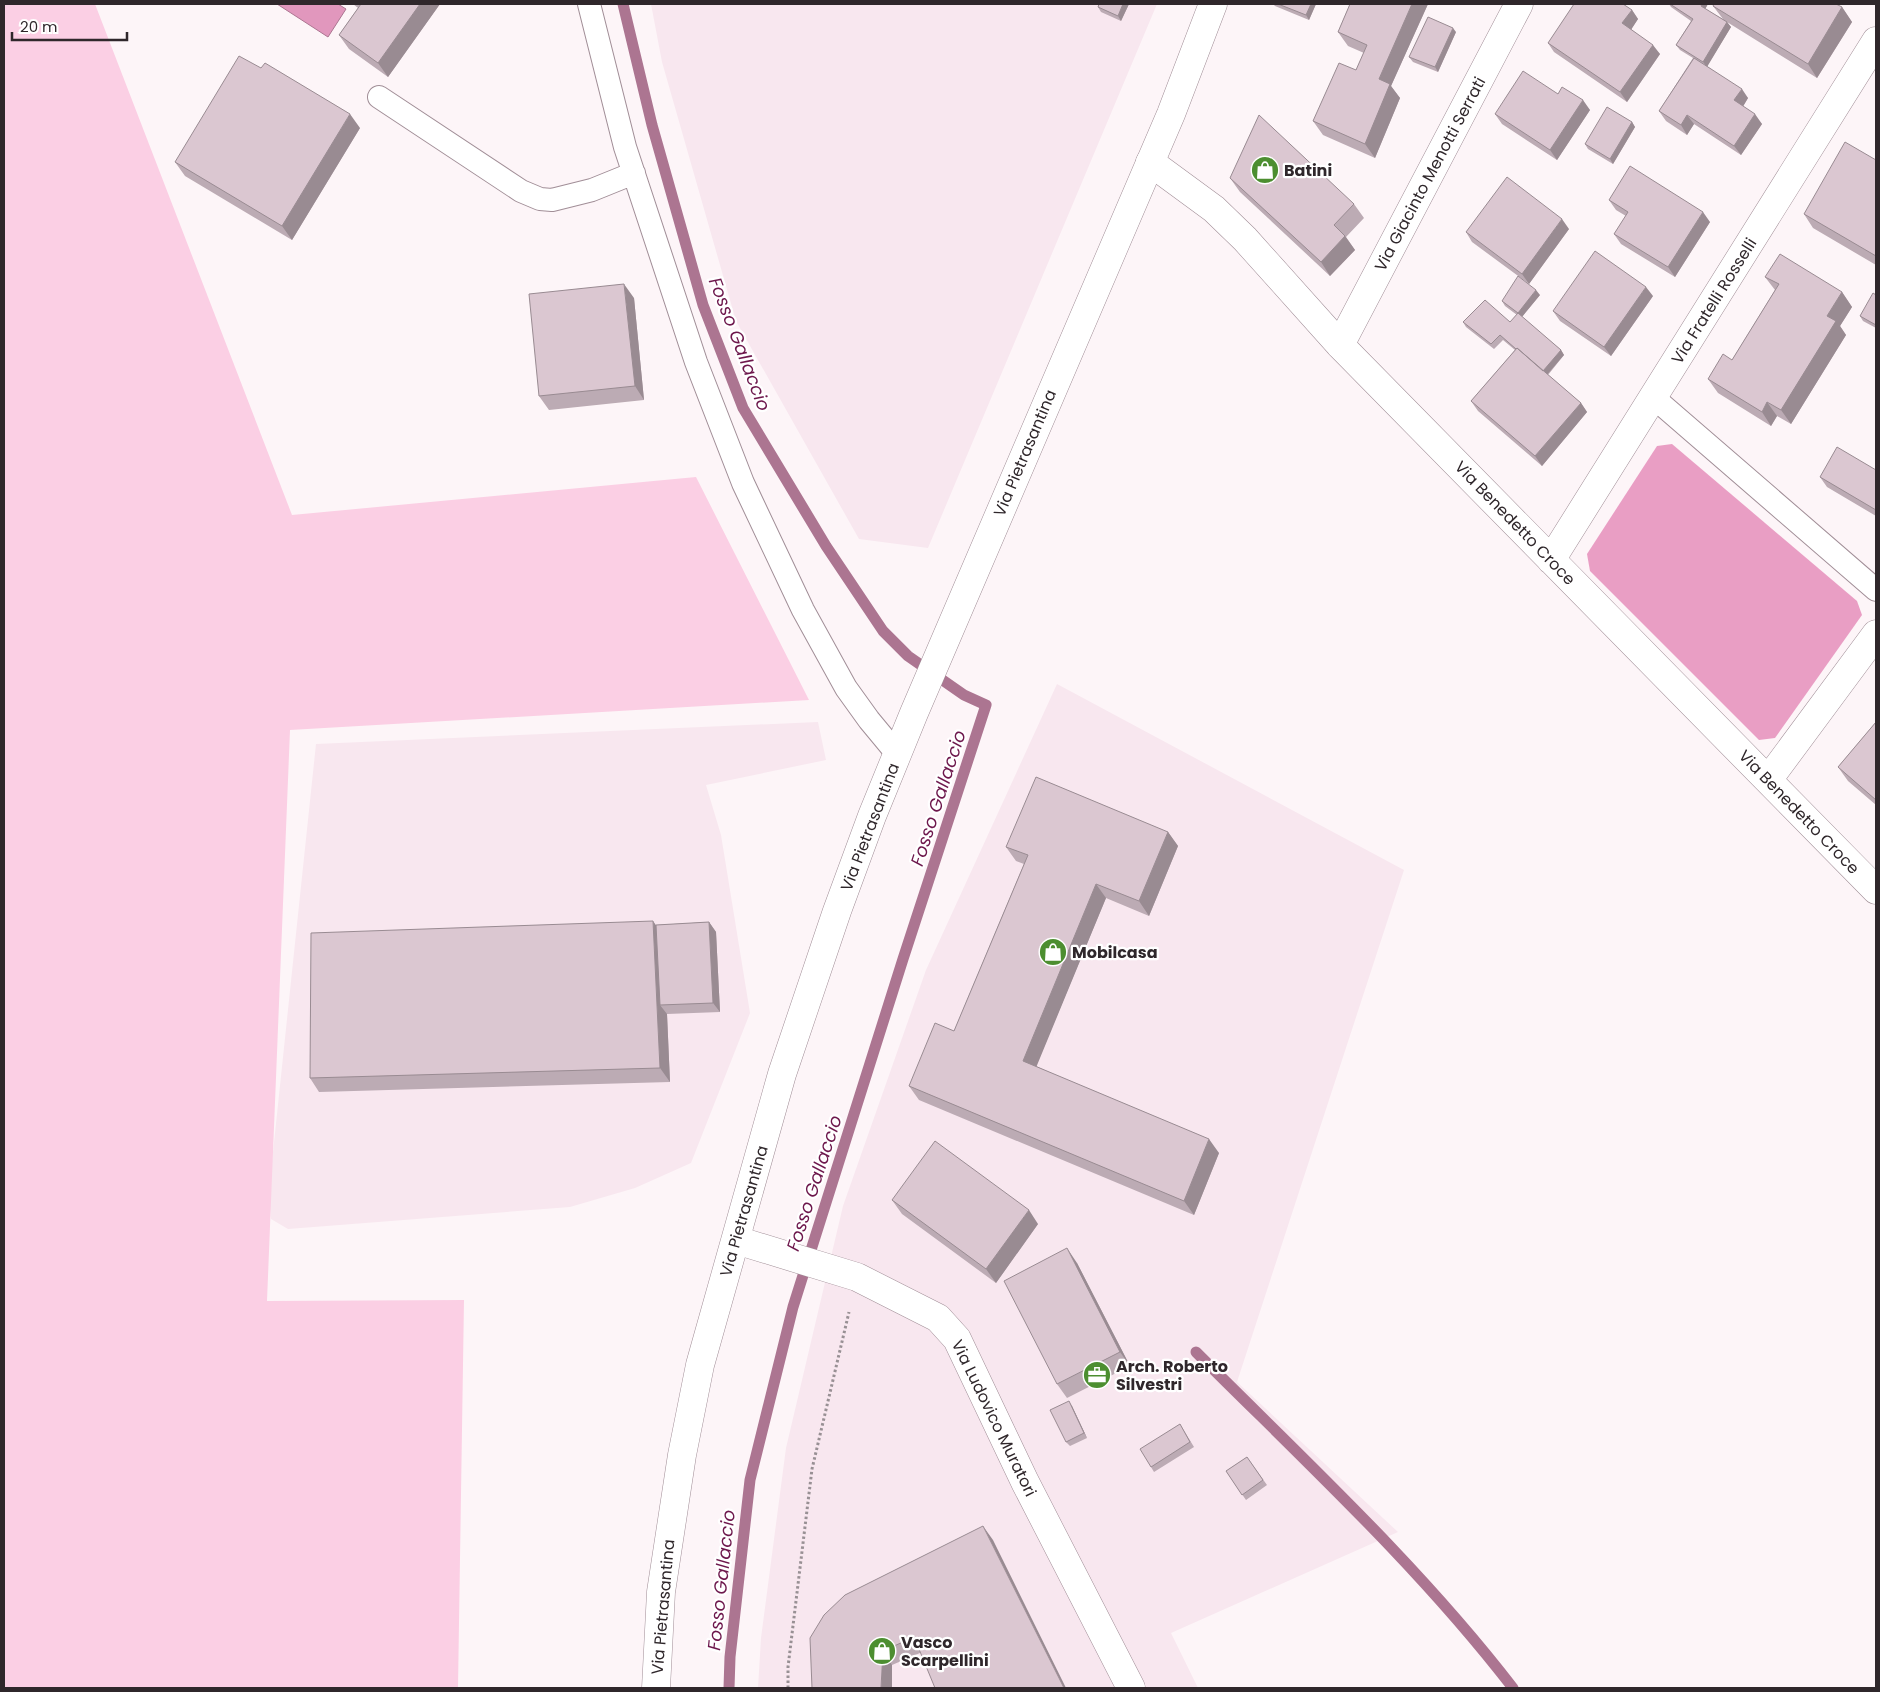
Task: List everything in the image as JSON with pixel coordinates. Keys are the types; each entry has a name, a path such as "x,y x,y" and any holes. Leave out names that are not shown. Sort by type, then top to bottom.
{"street":[{"name":"Via Pietrasantina","path":"656,1688 661,1592 682,1455 700,1365 788,1056 872,816 914,713 1150,162 1213,4"},
{"name":"Via Giacinto Menotti Serrati","path":"1340,345 1519,4"},
{"name":"Via Fratelli Rosselli","path":"1551,560 1876,41"},
{"name":"Via Benedetto Croce","path":"1150,162 1214,210 1245,239 1340,345 1876,890"},
{"path":"1768,780 1876,634"},
{"name":"Via Ludovico Muratori","path":"736,1240 852,1276 938,1318 956,1338 1025,1482 1131,1688"}],"lane":[{"path":"589,4 625,147 696,362 742,484 803,610 846,688 869,720 898,754"},
{"path":"379,97 521,191 540,199 552,200 592,190 634,173"},
{"path":"1653,397 1876,590"}],"path":[{"path":"788,1688 788,1666 812,1469 852,1276"}],"shaded area":[{"path":"4,4 95,4 292,515 696,477 809,700 290,730 267,1301 464,1300 458,1688 4,1688"},
{"path":"277,4 338,4 346,9 328,37"},
{"path":"651,4 1157,4 928,548 859,539 736,321 662,62"},
{"path":"1672,444 1857,601 1862,615 1775,738 1759,740 1590,571 1587,554 1657,446"},
{"path":"1057,684 1404,870 1237,1382 1398,1532 1171,1633 1198,1688 758,1688 761,1638 786,1448 843,1206 926,970"},
{"path":"818,722 826,760 706,785 721,835 750,1013 691,1163 635,1188 570,1207 288,1229 271,1219 269,1190 316,744"}],"building":[{"path":"361,4 420,4 378,63 339,35"},
{"path":"1099,4 1123,4 1118,16 1098,7"},
{"path":"1278,4 1311,4 1306,15"},
{"path":"1350,4 1412,4 1379,79 1390,84 1365,144 1313,121 1339,63 1356,70 1367,45 1338,32"},
{"path":"1574,4 1623,4 1632,10 1622,23 1653,45 1620,92 1548,43"},
{"path":"1670,4 1702,4 1701,6 1727,22 1703,62 1676,45 1693,19"},
{"path":"1714,4 1836,4 1842,7 1808,64 1713,6"},
{"path":"1428,17 1453,28 1435,67 1409,57"},
{"path":"239,56 261,68 265,63 350,114 282,226 175,162"},
{"path":"1694,58 1742,89 1734,100 1755,114 1734,146 1687,115 1681,125 1659,111"},
{"path":"1523,71 1558,94 1562,87 1583,100 1550,150 1495,114"},
{"path":"1607,107 1632,122 1610,159 1585,144"},
{"path":"1259,115 1354,204 1334,225 1345,236 1321,262 1230,178"},
{"path":"1845,142 1876,160 1876,256 1804,214"},
{"path":"1630,166 1703,212 1668,267 1614,234 1628,212 1609,200"},
{"path":"1507,177 1562,219 1522,274 1466,232"},
{"path":"1595,251 1646,287 1604,347 1553,311"},
{"path":"1780,254 1842,292 1827,316 1836,321 1781,410 1767,402 1762,412 1708,379 1723,354 1732,360 1779,284 1765,277"},
{"path":"1518,276 1536,290 1518,313 1502,301"},
{"path":"624,284 635,386 539,396 529,294"},
{"path":"1873,293 1876,295 1876,325 1860,316"},
{"path":"1485,300 1510,322 1518,313 1561,350 1543,371 1500,335 1491,344 1463,322"},
{"path":"1517,348 1581,403 1535,456 1471,401"},
{"path":"1837,447 1876,470 1876,510 1820,477"},
{"path":"1876,722 1876,800 1838,767"},
{"path":"1036,777 1168,832 1139,901 1096,884 1023,1061 1209,1139 1184,1201 909,1086 935,1023 954,1031 1028,855 1006,847"},
{"path":"653,921 660,1068 310,1078 311,933"},
{"path":"709,922 713,1003 660,1005 656,925"},
{"path":"935,1141 1029,1210 986,1269 892,1200"},
{"path":"1067,1248 1120,1352 1057,1384 1004,1281"},
{"path":"1069,1401 1084,1433 1066,1442 1050,1410"},
{"path":"1180,1424 1190,1442 1151,1467 1140,1449"},
{"path":"1247,1457 1263,1480 1242,1495 1226,1471"},
{"path":"983,1526 1064,1688 935,1688 914,1637 883,1651 881,1688 812,1688 810,1638 824,1615 845,1595"}],"waterway":[{"name":"Fosso Gallaccio","path":"623,4 652,125 703,305 743,408 826,546 883,631 908,656 964,695 986,705 793,1307 750,1480 730,1657 729,1688"},
{"path":"1196,1352 1400,1557 1477,1643 1513,1688"}],"place":[{"name":"Batini","path":"1265,170"},
{"name":"Mobilcasa","path":"1053,952"},
{"name":"Arch. Roberto Silvestri","path":"1097,1375"},
{"name":"Vasco Scarpellini","path":"882,1651"}]}
